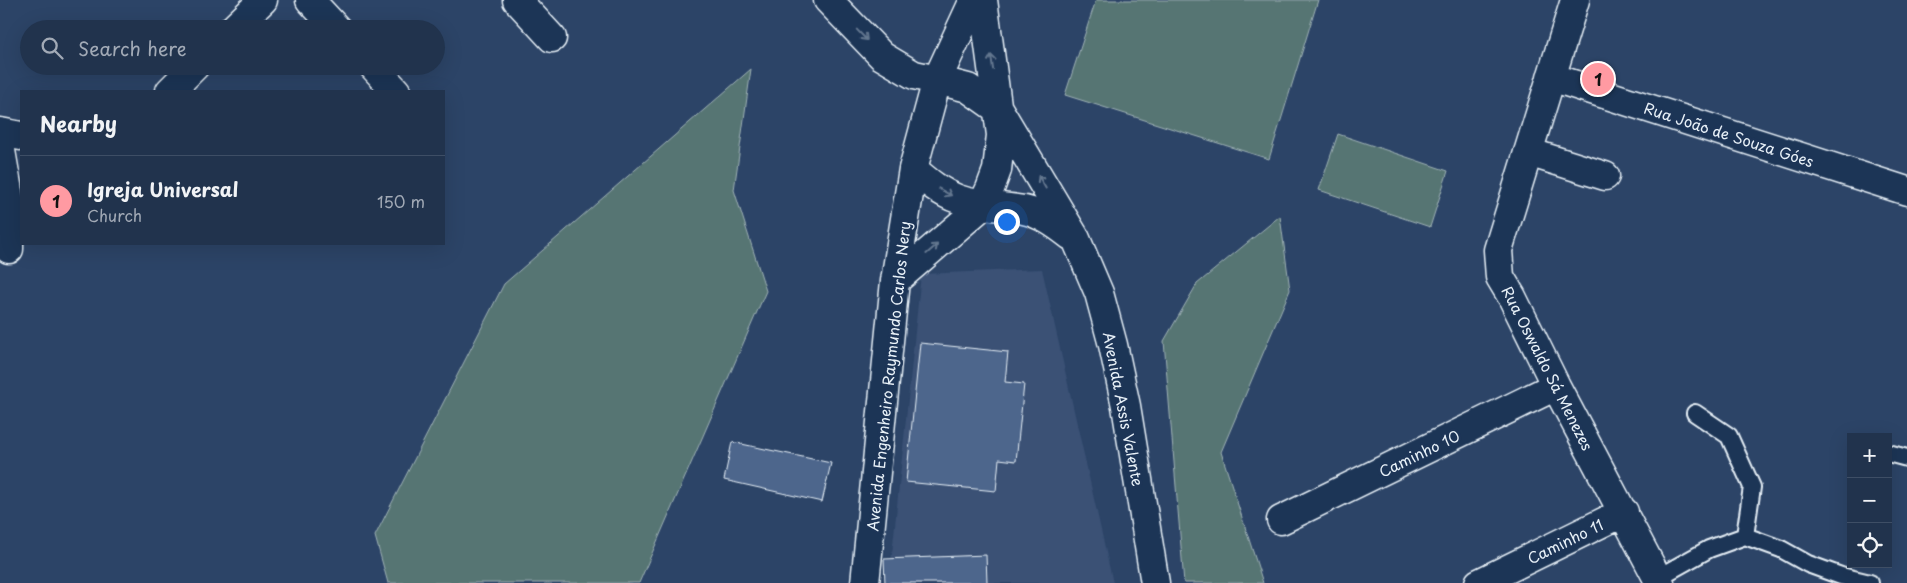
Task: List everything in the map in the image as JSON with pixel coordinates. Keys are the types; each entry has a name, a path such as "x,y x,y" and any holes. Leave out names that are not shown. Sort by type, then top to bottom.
{"street":[{"path":"243,20 263,0"},
{"path":"310,0 329,20"},
{"path":"517,0 552,38"},
{"path":"828,0 882,56 914,75 968,88 999,110 1001,135 999,157 990,189 982,206 895,281"},
{"name":"Avenida Engenheiro Raymundo Carlos Nery","path":"865,583 895,281 913,169 937,80 974,0"},
{"name":"Avenida Assis Valente","path":"983,0 999,110 1076,239 1099,293 1113,345 1126,406 1155,583"},
{"name":"Rua Oswaldo Sá Menezes","path":"1575,0 1498,250 1500,277 1659,580"},
{"path":"171,90 186,75"},
{"path":"381,75 395,90"},
{"name":"Rua João de Souza Góes","path":"1551,77 1907,191"},
{"path":"0,132 20,136"},
{"path":"0,145 9,197 10,248"},
{"path":"1528,152 1605,176"},
{"path":"913,169 944,193 959,200 982,206 1025,210 1042,216 1076,239"},
{"name":"Caminho 10","path":"1282,520 1556,386"},
{"name":"Caminho 11","path":"1479,583 1624,512"}],"lane":[{"path":"1695,412 1729,436 1752,487 1745,536"},
{"path":"1892,453 1907,458"},
{"path":"1659,580 1709,548 1745,536 1781,549 1808,564 1841,576 1870,583"}],"shaded area":[{"path":"1042,269 1113,583 889,583 921,274"}],"green space":[{"path":"1096,0 1318,0 1269,159 1065,95"},
{"path":"751,69 734,190 766,291 639,583 388,583 375,536 504,284"},
{"path":"1338,134 1448,171 1430,227 1319,190"},
{"path":"1280,216 1290,290 1221,452 1263,583 1184,583 1164,341 1197,284"}],"building":[{"path":"920,343 1008,352 1005,382 1024,384 1016,461 999,459 996,491 906,482"},
{"path":"732,442 831,463 822,502 724,480"},
{"path":"986,555 987,583 885,583 884,559"}],"place":[{"name":"Igreja Universal","path":"1598,79"}]}
